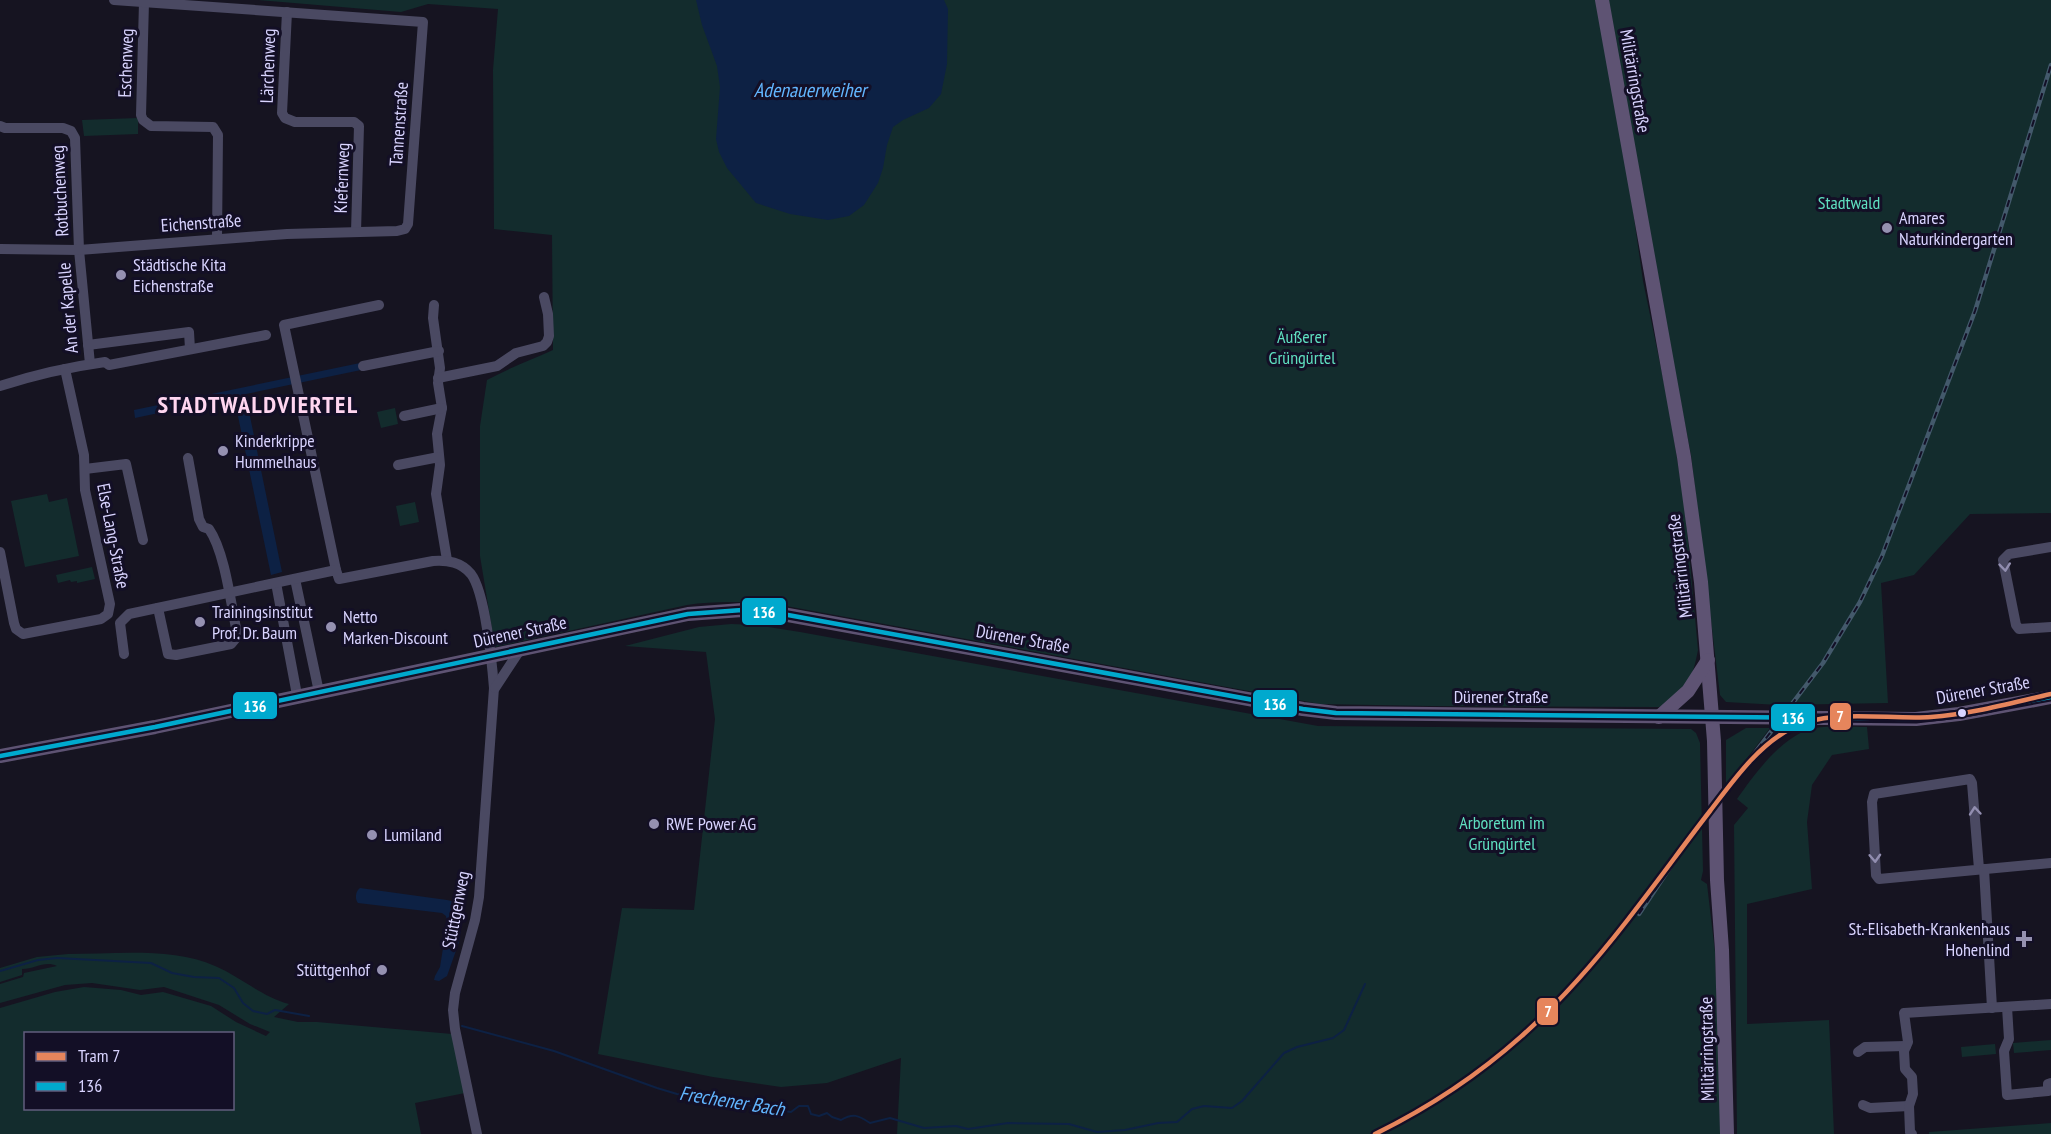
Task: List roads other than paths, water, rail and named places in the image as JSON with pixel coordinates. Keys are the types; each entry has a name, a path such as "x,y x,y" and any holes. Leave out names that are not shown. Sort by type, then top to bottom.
{"main road":[{"name":"Militärringstraße","path":"1602,0 1684,457 1701,582 1713,718 1727,1134"},
{"name":"Dürener Straße","path":"0,756 155,727 297,695 688,614 742,610 777,613 1304,710 1336,713 1916,719 1959,714 2051,697"},
{"path":"1659,717 1688,691 1708,660"}],"street":[{"path":"114,0 287,12"},
{"name":"Eschenweg","path":"144,2 141,115 143,120 151,126 213,127 216,129 218,133 217,239"},
{"name":"Tannenstraße","path":"287,12 423,22 408,224 405,229"},
{"name":"Lärchenweg","path":"287,12 282,112 285,118 295,122 354,122 359,126"},
{"name":"Rotbuchenweg","path":"0,126 5,128 63,128 71,131 75,138 79,250"},
{"name":"Kiefernweg","path":"356,232 359,126"},
{"name":"Eichenstraße","path":"0,249 79,250 287,234 405,229"},
{"name":"An der Kapelle","path":"79,250 90,364"},
{"path":"438,378 497,366 516,353 543,346 549,336 548,314 544,297"},
{"path":"379,305 284,325 339,579 447,560 436,494 439,457 436,434 442,408 438,378 439,351 433,318 434,306"},
{"path":"88,345 189,332 190,349"},
{"path":"0,386 90,364 105,362 109,365 266,335"},
{"path":"363,366 439,351"},
{"name":"Else-Lang-Straße","path":"0,552 14,623 16,629 23,634 101,619 108,614 110,604 85,490 84,455 65,369"},
{"path":"404,416 442,408"},
{"path":"398,465 439,457"},
{"path":"158,608 168,654 176,655 234,642 237,633 229,593 214,537 209,529 200,523 188,458"},
{"name":"Else-Lang-Straße","path":"85,469 126,464 143,540"},
{"path":"2051,547 2009,554 2003,560 2016,625 2019,629 2051,627"},
{"name":"Stüttgenweg","path":"447,560 459,564 471,574 478,588 492,656 494,688 479,897 455,993 454,1026 477,1134"},
{"path":"124,654 120,628 122,619 129,614 336,570"},
{"path":"295,579 319,692"},
{"path":"276,583 297,695"},
{"path":"494,688 520,650"},
{"path":"290,657 311,654"},
{"path":"1992,1008 1982,869 1970,779 1874,794 1872,802 1876,875 1880,879 1970,872 1982,869 2051,863"},
{"path":"1912,1134 1909,1106 1913,1094 1912,1077 1905,1069 1904,1052 1907,1031 1904,1013 2051,1004"},
{"path":"2007,1007 2009,1039 2004,1051 2007,1095 2048,1092 2048,1084 2051,1083"},
{"path":"1858,1052 1865,1047 1906,1046"},
{"path":"1863,1105 1870,1108 1909,1106"}],"water":[{"name":"Adenauerweiher","path":"696,0 944,0 948,9 947,64 941,94 929,108 893,127 878,183 864,205 849,216 828,220 790,214 756,203 727,168 719,152 716,139 720,87 717,66 702,25"},
{"path":"360,363 361,370 241,395 242,398 246,397 282,572 271,575 234,397 135,418 134,410"},
{"path":"360,888 461,903 464,907 459,942 447,976 439,981 434,980 440,967 447,923 446,916 442,913 358,903 356,896"}],"waterway":[{"name":"Frechener Bach","path":"0,971 38,960 57,958 151,963 172,973 219,978 234,988 243,1003 253,1011 267,1014 275,1010 309,1016"},
{"name":"Frechener Bach","path":"462,1026 554,1051 677,1094 791,1112 799,1106 808,1106 811,1114 819,1116 827,1113 841,1120 855,1116 870,1123 890,1118 924,1128 956,1126 968,1129 1008,1123 1069,1124 1097,1132 1177,1122 1192,1109 1204,1106 1232,1108 1242,1101 1284,1053 1297,1047 1333,1038 1344,1030 1365,984"}],"railway":[{"path":"1732,783 1823,663 1860,602 1882,556 1975,311 2051,65"},
{"path":"1639,914 1689,839"}],"tram line":[{"name":"7","path":"1375,1134 1454,1089 1489,1064 1552,1007 1611,942 1737,776 1757,754 1780,735 1807,722 1824,718 1946,716 2051,694"}],"place":[{"name":"Amares Naturkindergarten","path":"1887,228"},
{"name":"Städtische Kita Eichenstraße","path":"121,275"},
{"name":"Kinderkrippe Hummelhaus","path":"223,451"},
{"name":"Trainingsinstitut Prof. Dr. Baum","path":"200,622"},
{"name":"Netto Marken-Discount","path":"331,627"},
{"name":"RWE Power AG","path":"654,824"},
{"name":"Lumiland","path":"372,835"},
{"name":"St.-Elisabeth-Krankenhaus Hohenlind","path":"2024,939"},
{"name":"Stüttgenhof","path":"382,970"}],"district":[{"name":"STADTWALDVIERTEL","path":"258,405"}],"park label":[{"name":"Stadtwald","path":"1849,203"},
{"name":"Äußerer Grüngürtel","path":"1302,347"},
{"name":"Arboretum im Grüngürtel","path":"1502,833"}]}
